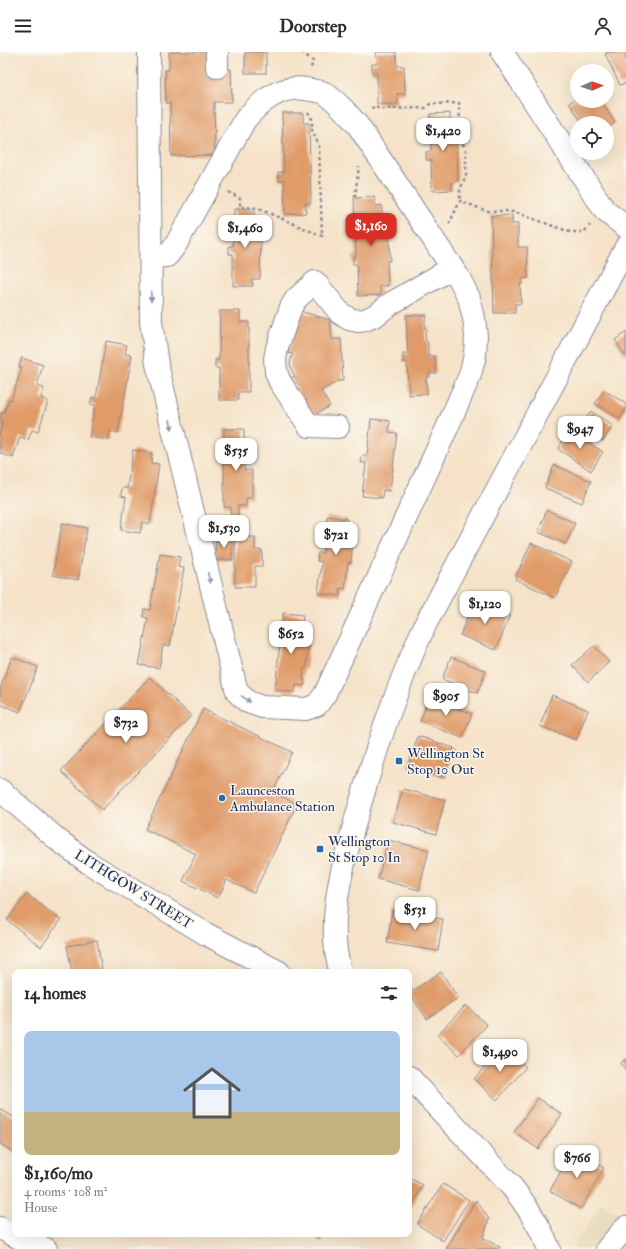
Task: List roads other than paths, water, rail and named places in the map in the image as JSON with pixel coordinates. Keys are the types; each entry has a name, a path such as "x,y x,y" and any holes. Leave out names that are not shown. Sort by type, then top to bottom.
{"main road":[{"path":"149,52 150,258 151,322 157,364 237,692 248,702 262,707 306,710 317,706 325,694 470,375 475,355 476,336 474,318 469,298 459,278 359,126 341,106 325,93 303,88 283,91 268,97 256,106 245,120 175,246 167,256 150,258"},
{"path":"502,52 605,211 626,227"},
{"path":"339,969 336,951 335,925 342,875 372,763 408,662 426,623 626,247"},
{"path":"338,427 309,426 280,382 276,372 275,359 277,348 291,307 296,299 315,282 340,313 349,319 358,321 365,320 376,315 390,304 452,268"},
{"name":"LITHGOW STREET","path":"0,790 58,840 89,863 206,934 273,969"},
{"path":"412,1080 516,1192 536,1221 549,1249"},
{"path":"607,1249 626,1227"},
{"path":"0,1228 12,1234"},
{"path":"17,1237 46,1249"}],"place":[{"name":"Wellington St Stop 10 Out","path":"399,761"},
{"name":"Launceston Ambulance Station","path":"222,798"},
{"name":"Wellington St Stop 10 In","path":"320,849"}]}
